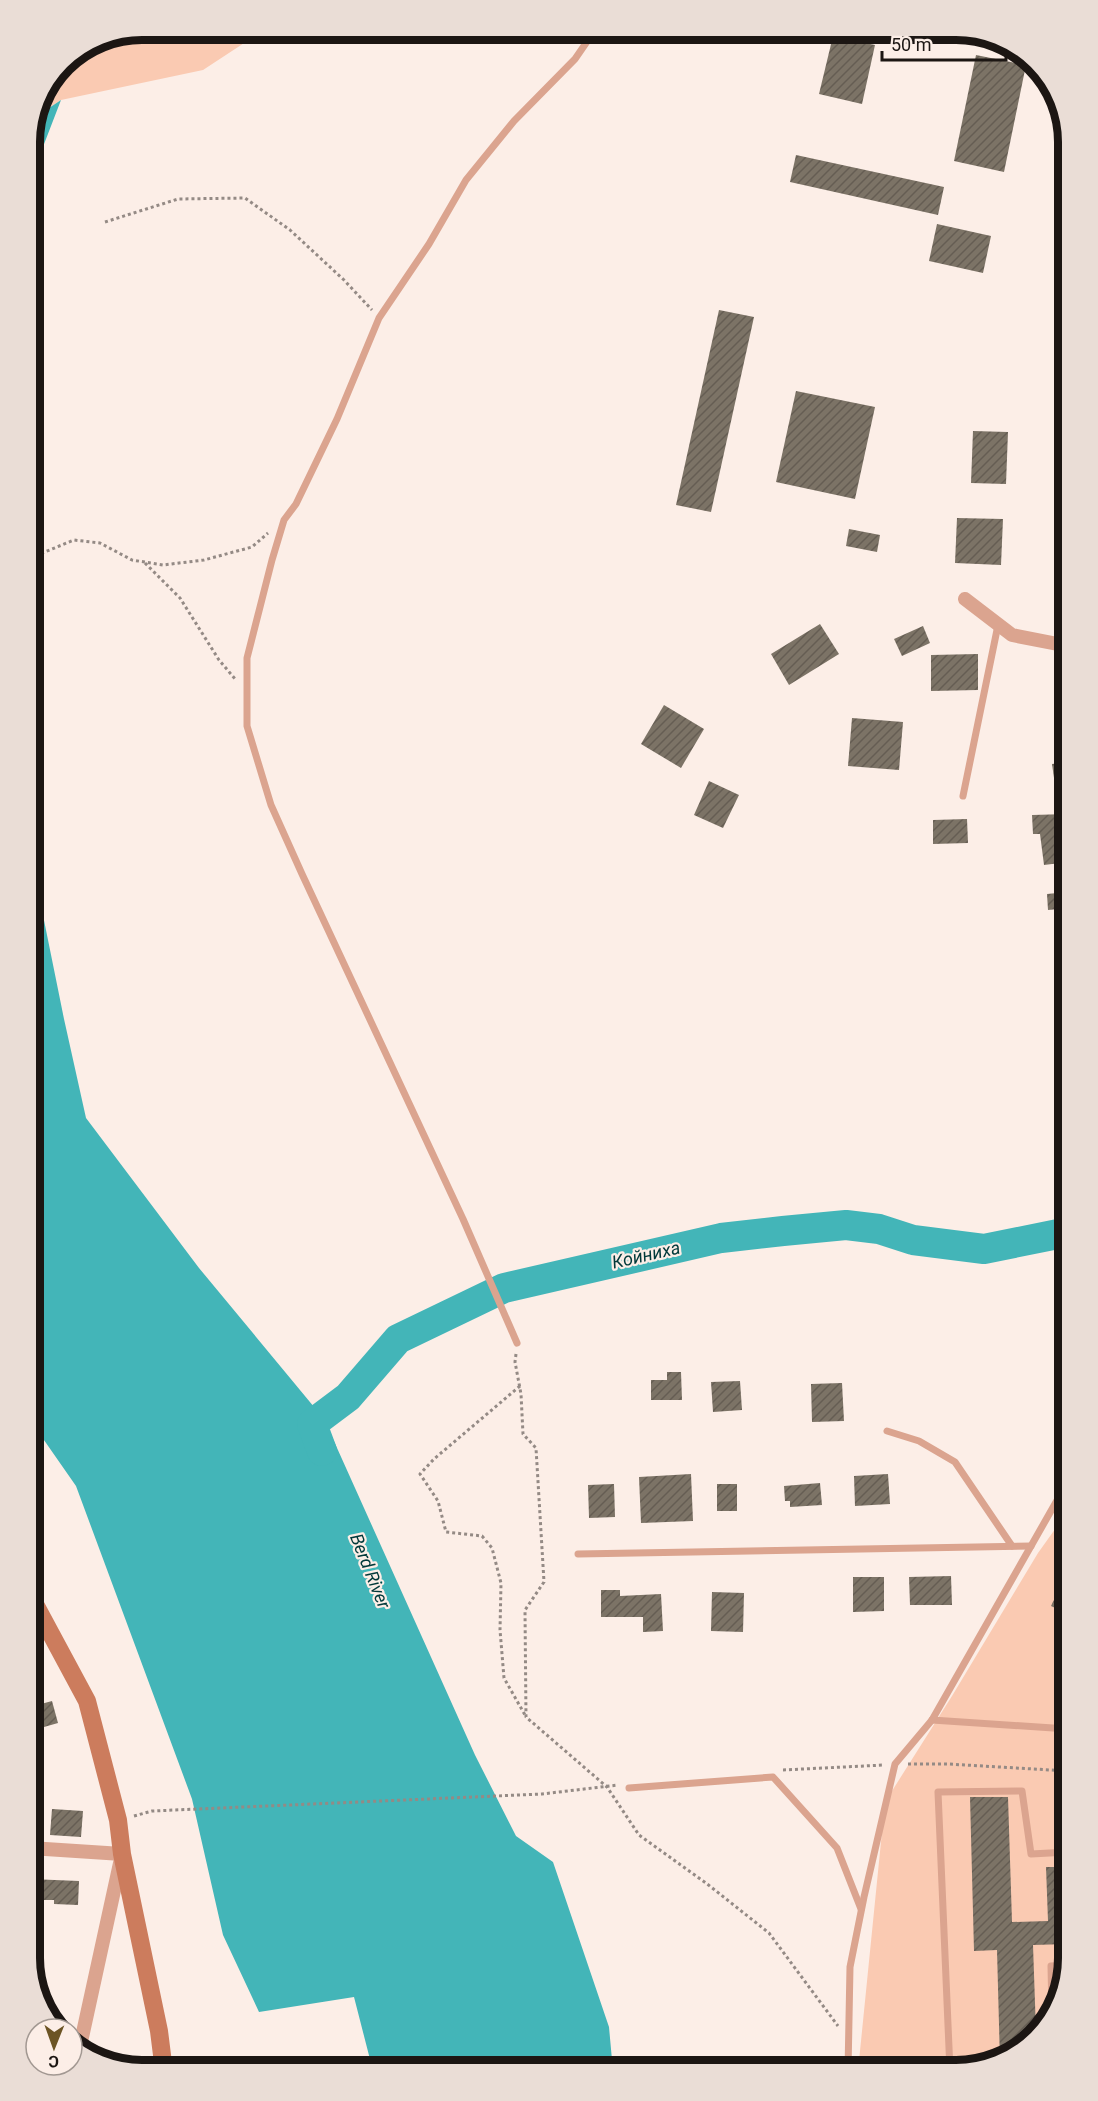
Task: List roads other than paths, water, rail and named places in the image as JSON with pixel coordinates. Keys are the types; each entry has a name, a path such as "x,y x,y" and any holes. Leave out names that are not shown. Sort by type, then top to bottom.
{"street":[{"path":"965,599 1012,635 1058,644"},
{"path":"40,1614 87,1701 118,1820 122,1854 159,2031 163,2060"},
{"path":"40,1849 122,1854"},
{"path":"84,2028 122,1854"}],"lane":[{"path":"517,1343 463,1219 271,805 247,726 247,658 284,520 296,504 337,419 379,318 429,244 466,180 514,122 575,59 588,41"},
{"path":"963,796 998,625"},
{"path":"887,1431 919,1441 955,1462 1012,1546"},
{"path":"848,2060 850,1967 861,1909 895,1764 932,1720 1058,1499"},
{"path":"578,1554 1031,1546"},
{"path":"932,1720 1058,1728"},
{"path":"629,1788 773,1777 837,1848 861,1909"},
{"path":"950,2060 938,1792 1022,1791 1031,1854 1058,1853"},
{"path":"1052,1993 1051,1966 1057,1966"}],"water":[{"path":"61,100 41,152 41,136 46,110"},
{"name":"Berd River","path":"41,903 86,1118 199,1268 324,1419 475,1755 516,1836 553,1862 609,2027 612,2060 370,2060 354,1997 259,2012 223,1935 192,1799 76,1486 40,1435"}],"waterway":[{"name":"Койниха","path":"322,1451 312,1424 348,1397 398,1339 504,1288 721,1238 783,1231 846,1225 879,1229 913,1240 984,1249 1058,1234"}]}
